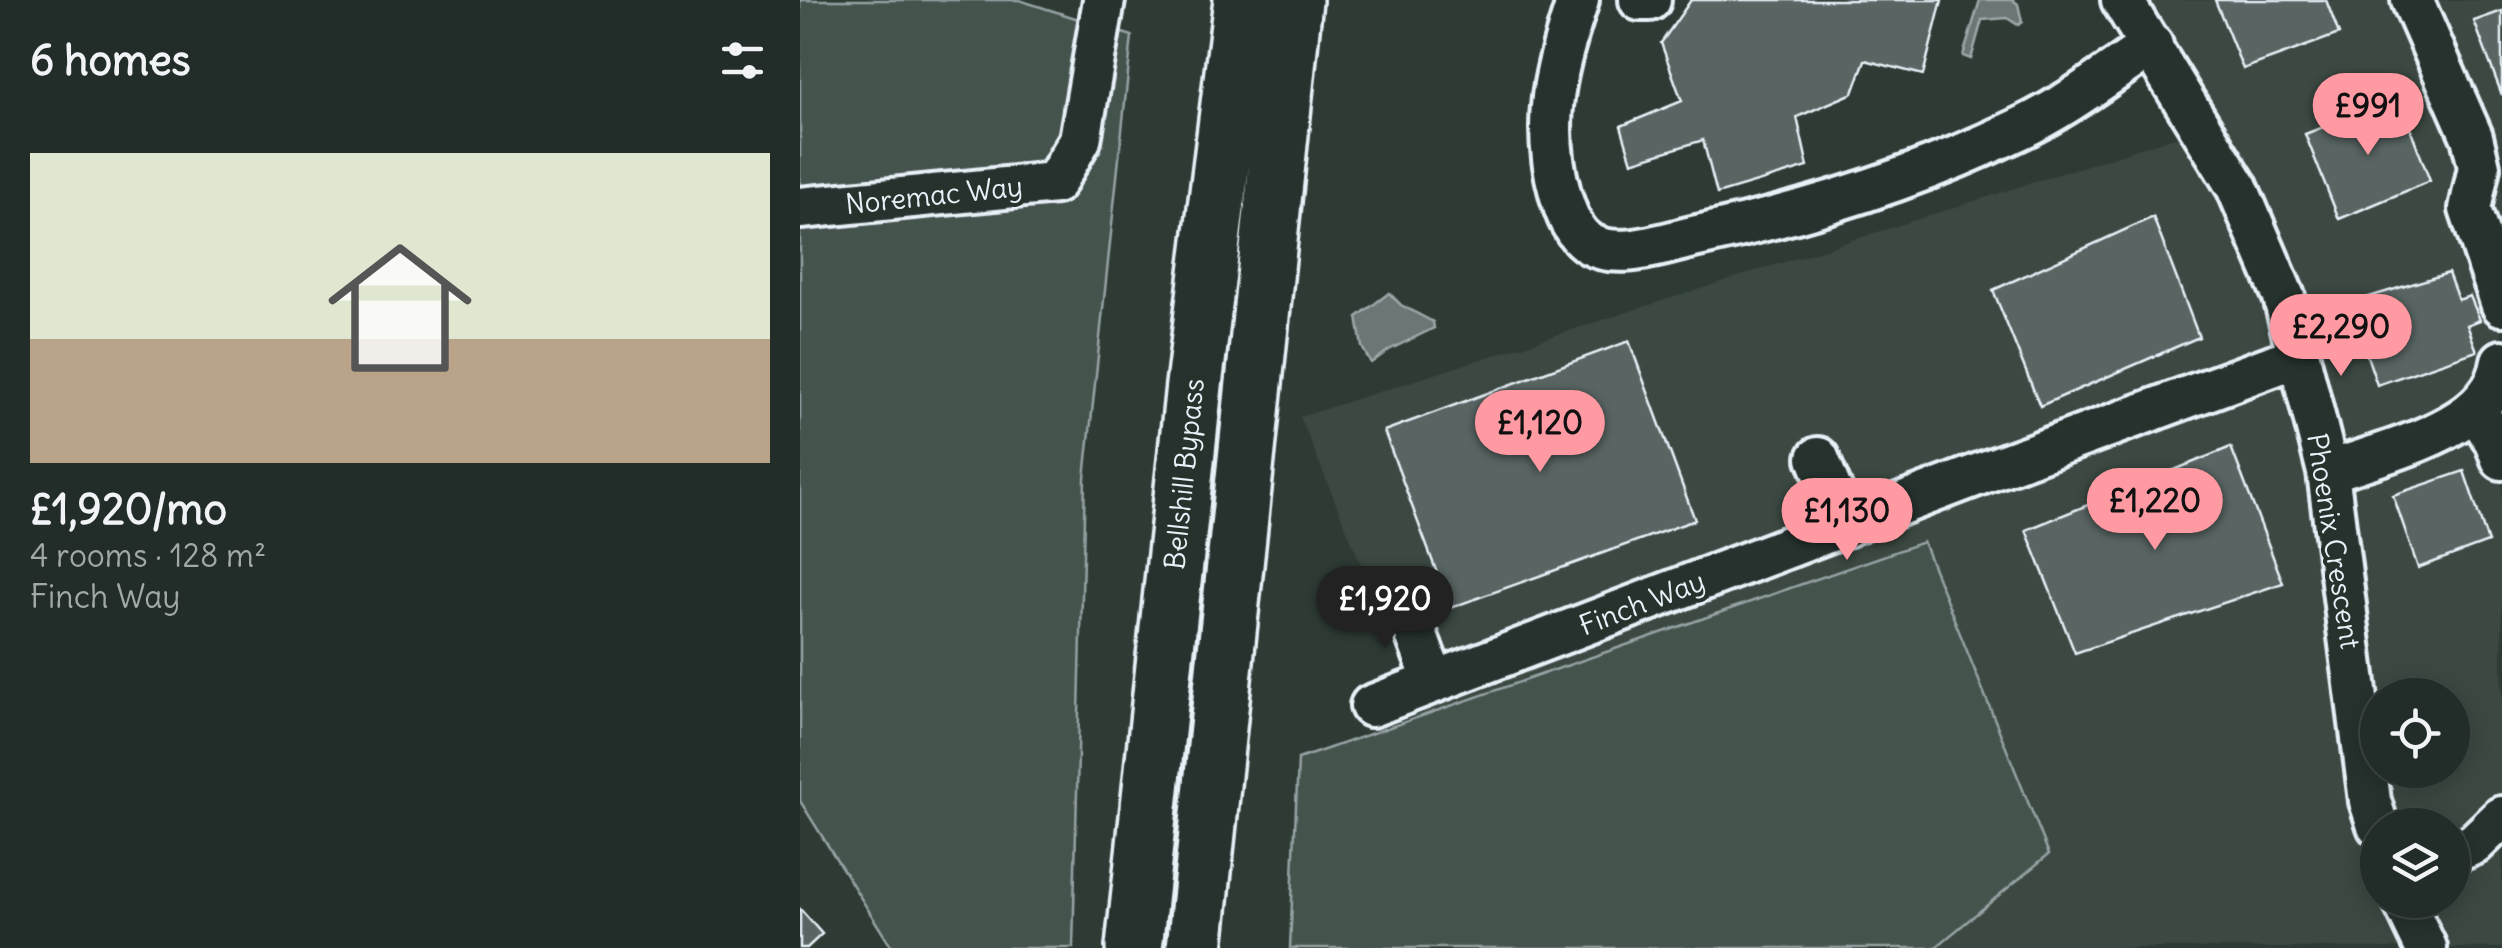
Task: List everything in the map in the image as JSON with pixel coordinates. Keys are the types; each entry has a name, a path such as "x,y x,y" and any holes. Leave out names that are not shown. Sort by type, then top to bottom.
{"highway":[{"name":"Bellshill Bypass","path":"1134,948 1194,384 1242,0"},
{"path":"1194,948 1286,61 1296,0"}],"street":[{"name":"Noremac Way","path":"800,208 1055,183 1080,140 1104,0"},
{"path":"1578,0 1550,100 1550,138 1566,215 1585,242 1608,252 1793,216 1926,170 2020,129 2152,45"},
{"path":"1640,0 1650,0"},
{"name":"Phoenix Crescent","path":"2122,0 2237,187 2284,296 2328,472 2372,808"},
{"path":"2417,1 2472,136 2491,164 2470,208 2502,304"},
{"name":"Finch Way","path":"1370,706 2299,356"},
{"path":"2328,472 2449,428 2476,410 2500,377 2502,362"},
{"path":"2476,410 2502,459"},
{"path":"1818,458 1846,526"},
{"path":"1402,596 1434,682"},
{"path":"2470,846 2502,817"},
{"path":"2412,918 2426,948"}],"shaded area":[{"path":"800,0 1019,0 1132,36 1085,478 1073,948 892,948 800,801"},
{"path":"1980,0 2013,0 2018,4 2022,22 2018,25 2007,18 1982,20 1971,59 1963,56"},
{"path":"2127,0 2502,0 2502,948 1521,948 1300,417 2178,136"},
{"path":"1389,293 1401,305 1433,322 1434,328 1371,363 1362,347 1357,317"},
{"path":"1923,542 2049,854 1935,948 1290,948 1298,759"}],"building":[{"path":"1691,0 1942,0 1923,75 1865,60 1853,93 1797,117 1808,167 1717,194 1703,140 1632,162 1621,126 1682,101 1661,43"},
{"path":"2215,0 2326,0 2339,34 2243,69"},
{"path":"2502,11 2502,95 2474,21"},
{"path":"2399,98 2430,181 2339,219 2305,134"},
{"path":"2153,217 2199,337 2040,406 1993,290"},
{"path":"2448,273 2458,300 2470,296 2480,320 2467,325 2477,351 2377,385 2349,303"},
{"path":"1629,341 1695,520 1450,608 1384,431"},
{"path":"2231,447 2283,583 2075,653 2026,530"},
{"path":"2464,471 2488,542 2418,568 2393,495"},
{"path":"800,909 822,934 807,948 800,948"}]}
